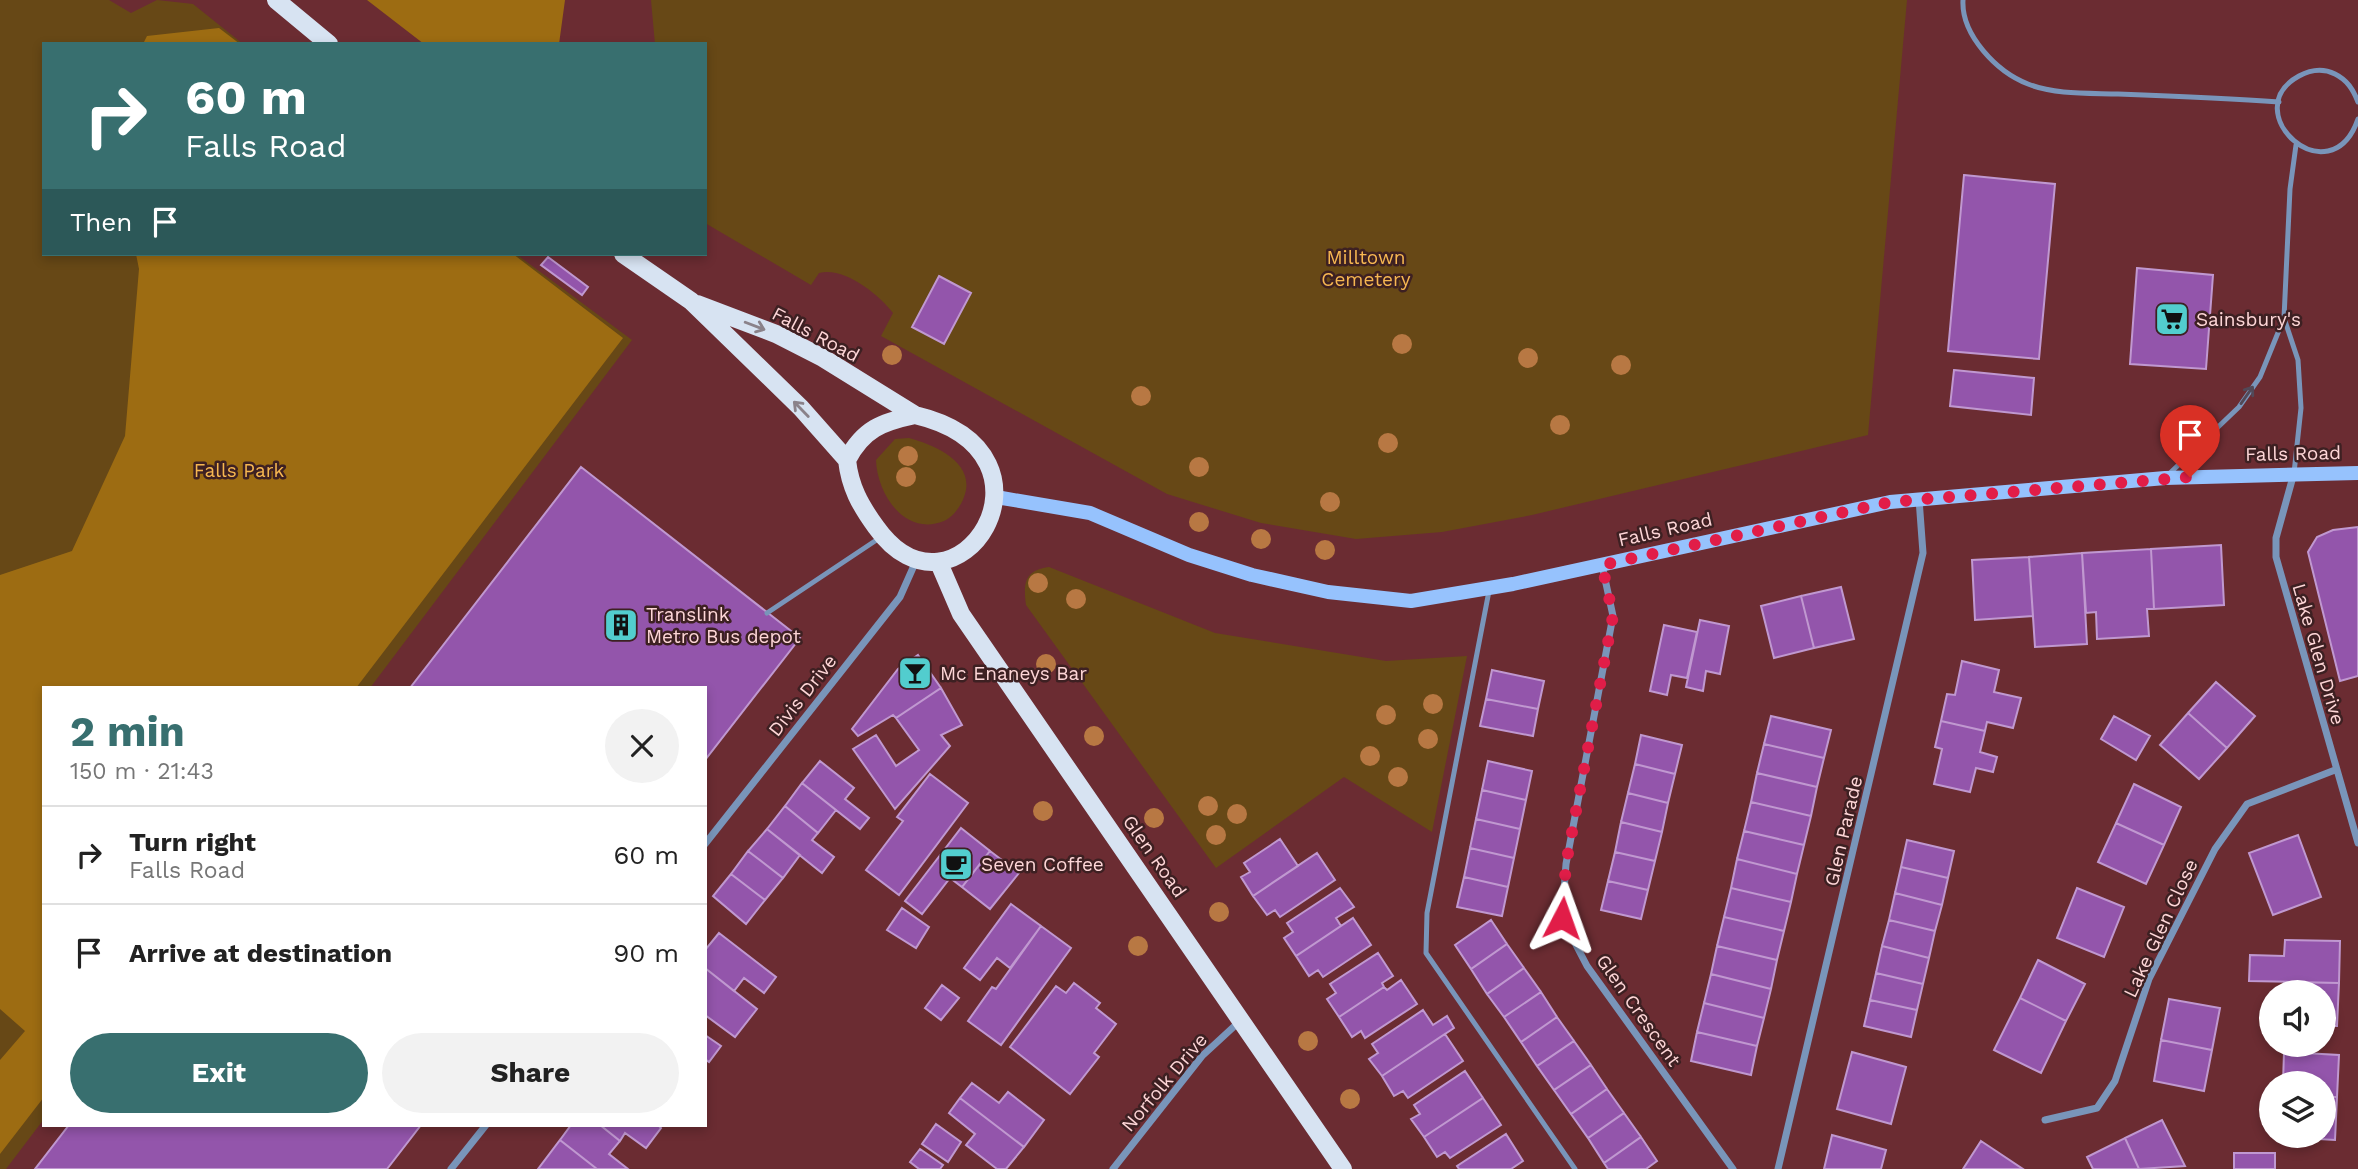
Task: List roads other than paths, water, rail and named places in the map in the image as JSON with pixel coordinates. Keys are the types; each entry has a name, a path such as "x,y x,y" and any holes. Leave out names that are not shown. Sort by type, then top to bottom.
{"main road":[{"path":"276,0 327,42"},
{"name":"Falls Road","path":"626,256 691,301 801,408 847,460"},
{"name":"Falls Road","path":"691,301 776,334 823,358 915,415"},
{"path":"915,415 946,426 978,450 994,480 996,497 991,517 980,535 964,552 939,563 916,561 897,552 859,503 850,480 847,460 867,430 884,421 915,415"},
{"name":"Falls Road","path":"996,497 1090,513 1189,555 1252,575 1328,592 1411,601 1489,588 1748,531 1919,499 2165,478 2358,472"},
{"name":"Glen Road","path":"939,563 961,614 1243,1019 1343,1169"}],"street":[{"name":"Lake Glen Drive","path":"2294,472 2276,538 2276,558 2358,843"},
{"name":"Glen Parade","path":"1778,1169 1923,554 1919,499"},
{"name":"Divis Drive","path":"707,842 900,597 916,561"},
{"name":"Glen Crescent","path":"1602,565 1613,616 1566,864 1562,918 1587,966 1733,1169"},
{"name":"Lake Glen Close","path":"2045,1120 2097,1108 2115,1081 2149,979 2215,849 2247,804 2335,770"},
{"name":"Norfolk Drive","path":"1114,1169 1202,1056 1243,1019"},
{"path":"451,1169 483,1127"}],"lane":[{"path":"1963,0 1970,32 2004,69 2028,84 2078,92 2279,102"},
{"path":"2358,102 2344,80 2319,70 2305,72 2293,79 2284,89 2279,102 2281,126 2296,145 2322,151 2335,148 2346,141 2358,119"},
{"path":"2165,478 2239,407 2260,377 2284,318 2290,189 2296,145"},
{"path":"2284,318 2298,360 2301,408 2294,472"},
{"path":"767,613 882,536"},
{"path":"1489,588 1427,913 1426,953 1575,1169"}],"place":[{"name":"Sainsbury's","path":"2172,319"},
{"name":"Translink Metro Bus depot","path":"621,625"},
{"name":"Mc Enaneys Bar","path":"915,673"},
{"name":"Seven Coffee","path":"956,864"}],"park label":[{"name":"Milltown Cemetery","path":"1366,268"},
{"name":"Falls Park","path":"239,470"}]}
